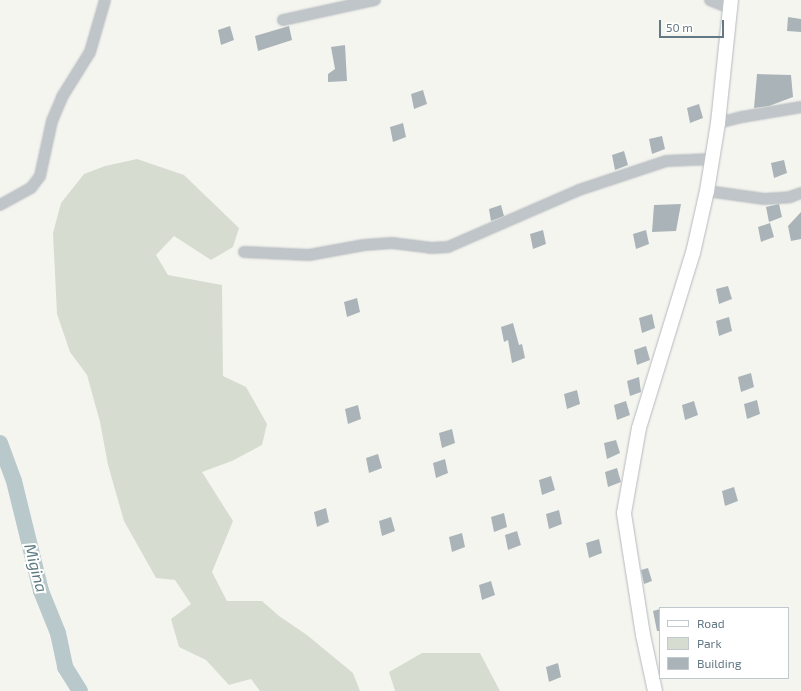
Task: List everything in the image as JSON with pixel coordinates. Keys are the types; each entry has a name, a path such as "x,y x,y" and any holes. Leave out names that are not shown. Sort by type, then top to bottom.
{"main road":[{"path":"655,691 643,635 624,513 639,428 693,252 707,191 718,123 730,4"}],"street":[{"path":"0,205 31,188 40,176 52,121 62,97 90,52 105,0"},
{"path":"283,20 375,0"},
{"path":"710,0 730,4"},
{"path":"718,123 742,117 801,107"},
{"path":"244,252 309,255 364,245 392,243 430,248 448,247 579,190 644,168 666,161 712,159"},
{"path":"707,191 764,199 790,197 801,193"}],"green space":[{"path":"137,159 184,175 239,228 233,247 211,260 174,236 156,255 168,275 222,285 223,376 246,387 267,424 262,445 232,461 202,472 233,521 212,572 227,601 262,601 279,616 307,635 353,673 360,691 260,691 251,679 229,685 206,660 179,647 171,619 191,604 175,580 156,578 124,521 108,465 100,422 87,375 70,352 57,314 53,233 61,203 84,174 105,166"},
{"path":"422,653 480,653 500,691 395,691 389,672"}],"building":[{"path":"788,17 801,19 801,32 787,31"},
{"path":"230,26 234,40 221,45 218,30"},
{"path":"289,26 292,40 258,51 255,36"},
{"path":"345,45 347,81 328,82 328,74 335,69 331,47"},
{"path":"757,74 791,75 793,97 769,106 754,108"},
{"path":"423,90 427,104 414,109 411,94"},
{"path":"699,104 703,118 690,123 687,108"},
{"path":"403,123 406,137 393,142 390,127"},
{"path":"662,136 665,149 652,154 649,139"},
{"path":"624,151 628,165 615,170 612,155"},
{"path":"784,160 787,173 774,178 771,163"},
{"path":"681,204 676,231 652,232 654,205"},
{"path":"779,204 782,217 769,222 766,207"},
{"path":"501,205 504,216 491,221 489,209"},
{"path":"801,212 801,239 791,241 788,226"},
{"path":"770,223 774,237 761,242 758,227"},
{"path":"543,230 546,244 533,249 530,234"},
{"path":"646,230 649,244 636,249 633,234"},
{"path":"728,286 732,299 719,304 716,289"},
{"path":"357,298 360,312 347,317 344,302"},
{"path":"652,314 655,328 642,333 639,318"},
{"path":"729,317 732,331 719,336 716,321"},
{"path":"513,323 519,345 522,344 525,358 512,363 508,340 504,342 501,327"},
{"path":"646,346 650,360 637,365 634,350"},
{"path":"751,373 754,387 741,392 738,377"},
{"path":"639,377 641,392 630,396 627,381"},
{"path":"577,390 580,404 567,409 564,394"},
{"path":"757,400 760,414 747,419 744,404"},
{"path":"626,401 630,415 617,420 614,405"},
{"path":"694,401 698,415 685,420 682,405"},
{"path":"358,405 361,419 348,424 345,409"},
{"path":"452,429 455,443 442,448 439,433"},
{"path":"616,440 620,453 607,459 604,443"},
{"path":"378,454 382,468 369,473 366,458"},
{"path":"445,459 448,473 436,478 433,463"},
{"path":"617,468 621,482 608,487 605,472"},
{"path":"551,476 555,490 542,495 539,480"},
{"path":"734,487 738,501 725,506 722,491"},
{"path":"326,508 329,522 317,527 314,512"},
{"path":"559,510 562,524 549,529 546,514"},
{"path":"504,513 507,527 494,532 491,517"},
{"path":"391,517 395,531 382,536 379,521"},
{"path":"517,531 521,545 508,550 505,535"},
{"path":"462,533 465,547 452,552 449,537"},
{"path":"599,539 602,553 589,558 586,543"},
{"path":"648,568 652,581 644,584 641,570"},
{"path":"491,581 495,595 482,600 479,585"},
{"path":"659,609 659,631 657,631 653,611"},
{"path":"558,663 561,677 549,682 546,667"}],"waterway":[{"name":"Migina","path":"0,443 14,481 41,591 58,633 65,667 80,691"}]}
